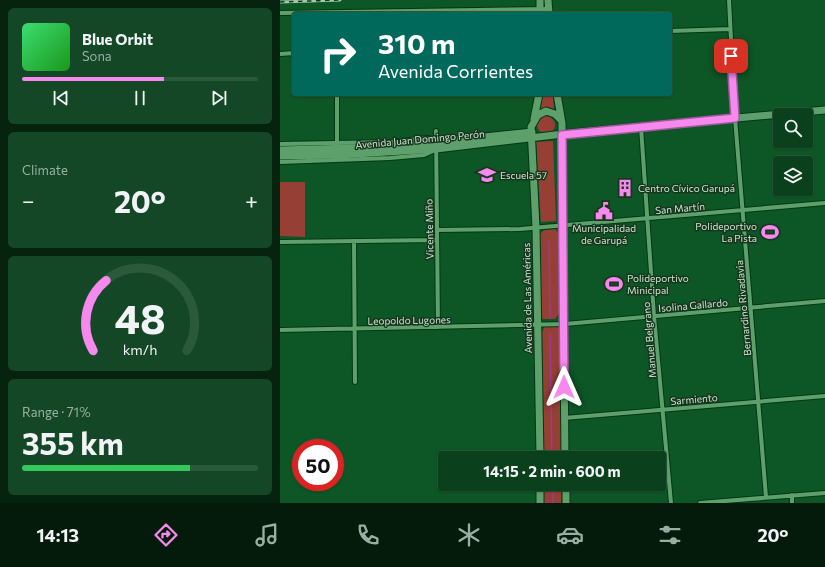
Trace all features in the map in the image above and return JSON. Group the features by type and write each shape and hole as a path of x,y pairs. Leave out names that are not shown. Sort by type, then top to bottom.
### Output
{"main road":[{"path":"540,0 540,12"},
{"path":"548,0 549,12"},
{"name":"Avenida de Las Américas","path":"539,96 532,135 536,228 540,451"},
{"path":"557,96 562,135 565,324 565,451"},
{"name":"Avenida Juan Domingo Perón","path":"280,156 353,154 532,135 562,135 825,110"},
{"path":"534,120 542,112 546,111 555,114 561,120"},
{"name":"Avenida Juan Domingo Perón","path":"280,150 436,146"},
{"path":"540,491 540,503"},
{"path":"566,491 566,503"}],"street":[{"name":"Bernardino Rivadavia","path":"729,0 735,118 766,497"},
{"path":"540,12 549,12"},
{"path":"280,13 292,13"},
{"path":"672,31 730,29"},
{"path":"280,54 292,53"},
{"path":"337,96 337,143"},
{"name":"Manuel Belgrano","path":"641,127 654,316 671,503"},
{"name":"Vicente Miño","path":"436,131 438,327"},
{"path":"280,144 390,142 428,138 436,146 424,155 390,158 280,162"},
{"name":"San Martín","path":"437,230 536,228 825,204"},
{"path":"280,242 437,240"},
{"path":"354,241 355,382"},
{"name":"Isolina Gallardo","path":"538,325 565,324 825,301"},
{"name":"Leopoldo Lugones","path":"280,330 538,325"},
{"name":"Sarmiento","path":"564,418 825,396"},
{"path":"700,503 825,493"},
{"path":"792,495 792,503"}],"shaded area":[{"path":"540,96 553,96 554,110 539,110"},
{"path":"546,116 552,119 555,125 552,131 546,134 540,131 537,125 540,119"},
{"path":"553,141 556,221 541,222 536,142"},
{"path":"280,182 305,182 305,237 280,236"},
{"path":"555,229 558,233 559,313 555,319 543,319 540,315 540,234 544,230"},
{"path":"556,325 560,330 562,451 543,451 542,332 545,326"},
{"path":"543,491 562,491 561,503 543,503"}],"waterway":[{"path":"549,241 550,317"},
{"path":"550,334 552,451"},
{"path":"553,491 553,503"}],"railway":[{"path":"280,2 340,0"}],"place":[{"name":"Escuela 57","path":"487,175"},
{"name":"Centro Cívico Garupá","path":"625,188"},
{"name":"Municipalidad de Garupá","path":"604,211"},
{"name":"Polideportivo La Pista","path":"770,232"},
{"name":"Polideportivo Minicipal","path":"614,284"}],"route":[{"path":"564,387 565,324 562,135 735,118 731,56"}]}
